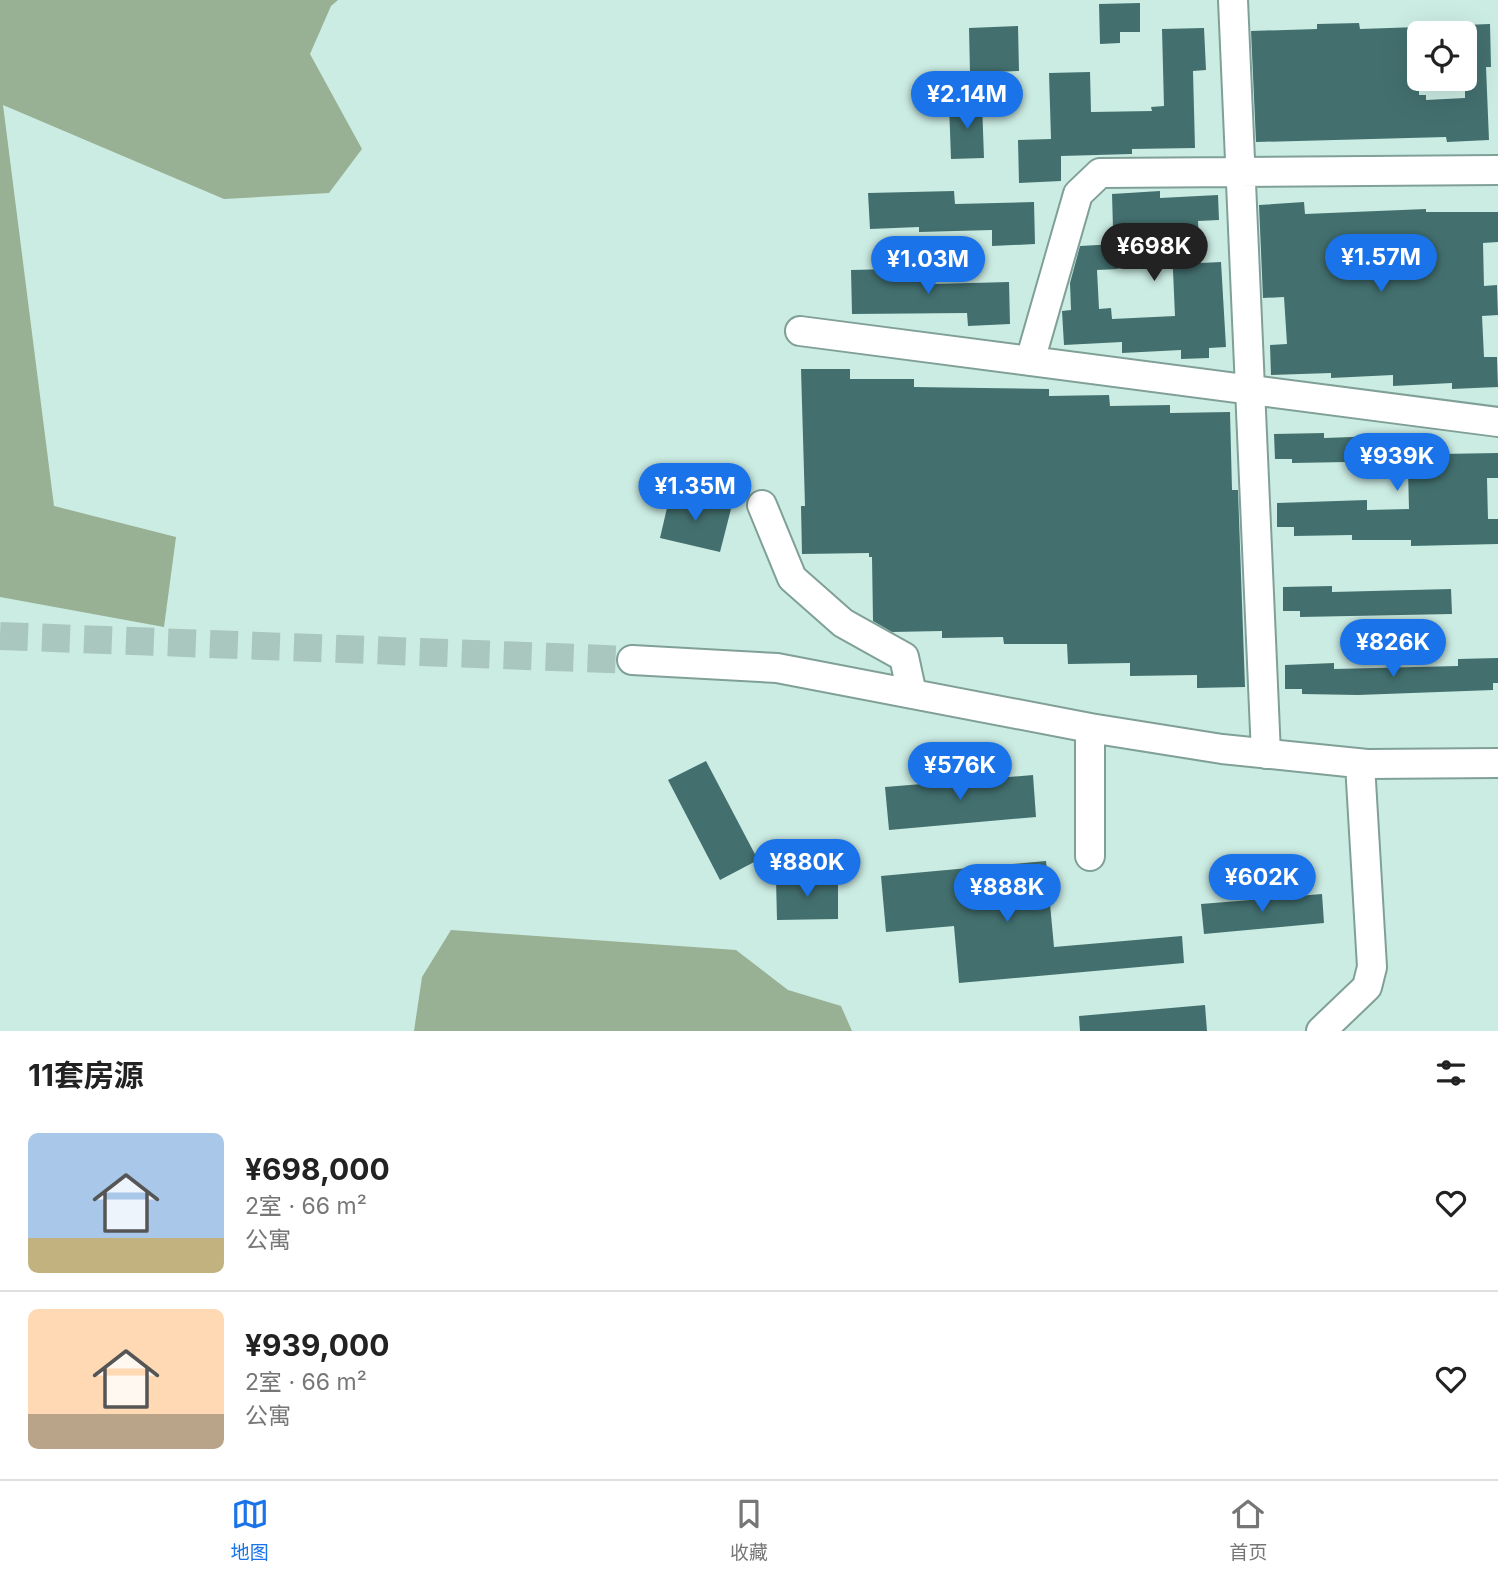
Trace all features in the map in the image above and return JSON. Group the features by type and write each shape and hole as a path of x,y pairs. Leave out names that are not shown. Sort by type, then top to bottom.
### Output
{"street":[{"path":"1233,0 1251,389 1261,700 1266,754"},
{"path":"1030,361 1078,194 1100,173 1498,170"},
{"path":"800,331 1498,422"},
{"path":"762,505 792,579 843,623 904,657 912,694"},
{"path":"632,660 777,668 1090,728 1266,754 1360,764 1498,762"},
{"path":"1090,728 1090,856"},
{"path":"1321,1031 1367,987 1372,967 1360,764"}],"green space":[{"path":"0,0 338,0 331,6 310,54 362,149 329,193 224,199 3,105 54,506 176,537 164,627 0,597"},
{"path":"451,930 736,950 788,990 841,1006 852,1031 414,1031 422,977"}],"building":[{"path":"1140,3 1140,32 1120,32 1120,43 1100,44 1099,4"},
{"path":"1359,23 1360,29 1407,27 1407,91 1419,91 1419,95 1426,95 1426,100 1465,98 1465,91 1477,91 1477,25 1490,24 1491,67 1486,67 1489,140 1447,142 1446,137 1256,142 1251,31 1317,29 1317,24"},
{"path":"1018,26 1019,71 970,73 969,28"},
{"path":"1204,28 1206,70 1193,71 1195,148 1132,149 1132,154 1061,156 1061,181 1019,183 1018,140 1051,139 1049,73 1090,72 1091,112 1152,111 1151,107 1164,106 1162,29"},
{"path":"982,103 984,158 951,159 949,104"},
{"path":"954,191 955,204 1034,202 1035,244 992,246 992,230 919,232 919,227 870,229 868,193"},
{"path":"1160,191 1160,198 1218,195 1219,220 1198,221 1200,263 1221,262 1226,347 1209,348 1209,358 1181,359 1181,350 1122,353 1122,342 1064,345 1062,311 1071,310 1070,283 1080,246 1116,244 1118,269 1097,270 1099,309 1111,308 1112,319 1175,316 1171,225 1113,229 1112,194"},
{"path":"1304,202 1305,214 1426,209 1426,212 1498,212 1498,242 1483,243 1484,286 1497,285 1498,315 1482,316 1484,357 1497,357 1498,387 1452,389 1452,383 1393,386 1393,375 1331,378 1331,373 1271,375 1270,345 1287,344 1284,297 1263,298 1259,205"},
{"path":"933,268 934,284 1009,282 1010,324 968,326 967,313 852,314 851,270"},
{"path":"801,369 850,369 850,379 914,379 914,387 1049,389 1049,396 1109,395 1110,406 1170,405 1170,413 1230,412 1232,490 1238,490 1245,687 1197,688 1197,675 1130,676 1130,663 1068,664 1067,644 1004,644 1003,637 942,638 942,631 892,632 873,621 872,557 869,557 869,553 802,554 801,506 805,506"},
{"path":"1324,433 1324,438 1380,436 1381,445 1440,443 1440,454 1498,453 1498,478 1487,478 1488,519 1498,519 1498,544 1411,546 1411,540 1352,540 1352,535 1294,536 1294,527 1277,527 1277,503 1367,500 1367,510 1409,509 1408,469 1348,470 1348,462 1292,463 1292,459 1275,459 1274,434"},
{"path":"670,495 731,509 720,552 660,538"},
{"path":"1332,586 1332,592 1451,589 1452,614 1300,617 1300,611 1283,611 1283,587"},
{"path":"1498,658 1498,683 1493,683 1493,690 1358,695 1302,694 1302,689 1285,689 1285,665 1334,663 1334,669 1458,666 1458,659"},
{"path":"706,761 758,860 720,880 668,780"},
{"path":"1033,775 1036,817 889,830 885,787"},
{"path":"1046,861 1054,947 1182,936 1184,963 959,983 954,926 886,932 881,876"},
{"path":"838,878 838,919 777,920 776,879"},
{"path":"1322,894 1324,923 1204,934 1201,904"},
{"path":"1205,1005 1207,1031 1080,1031 1079,1016"}],"tunnel":[{"path":"0,636 632,660"}]}
